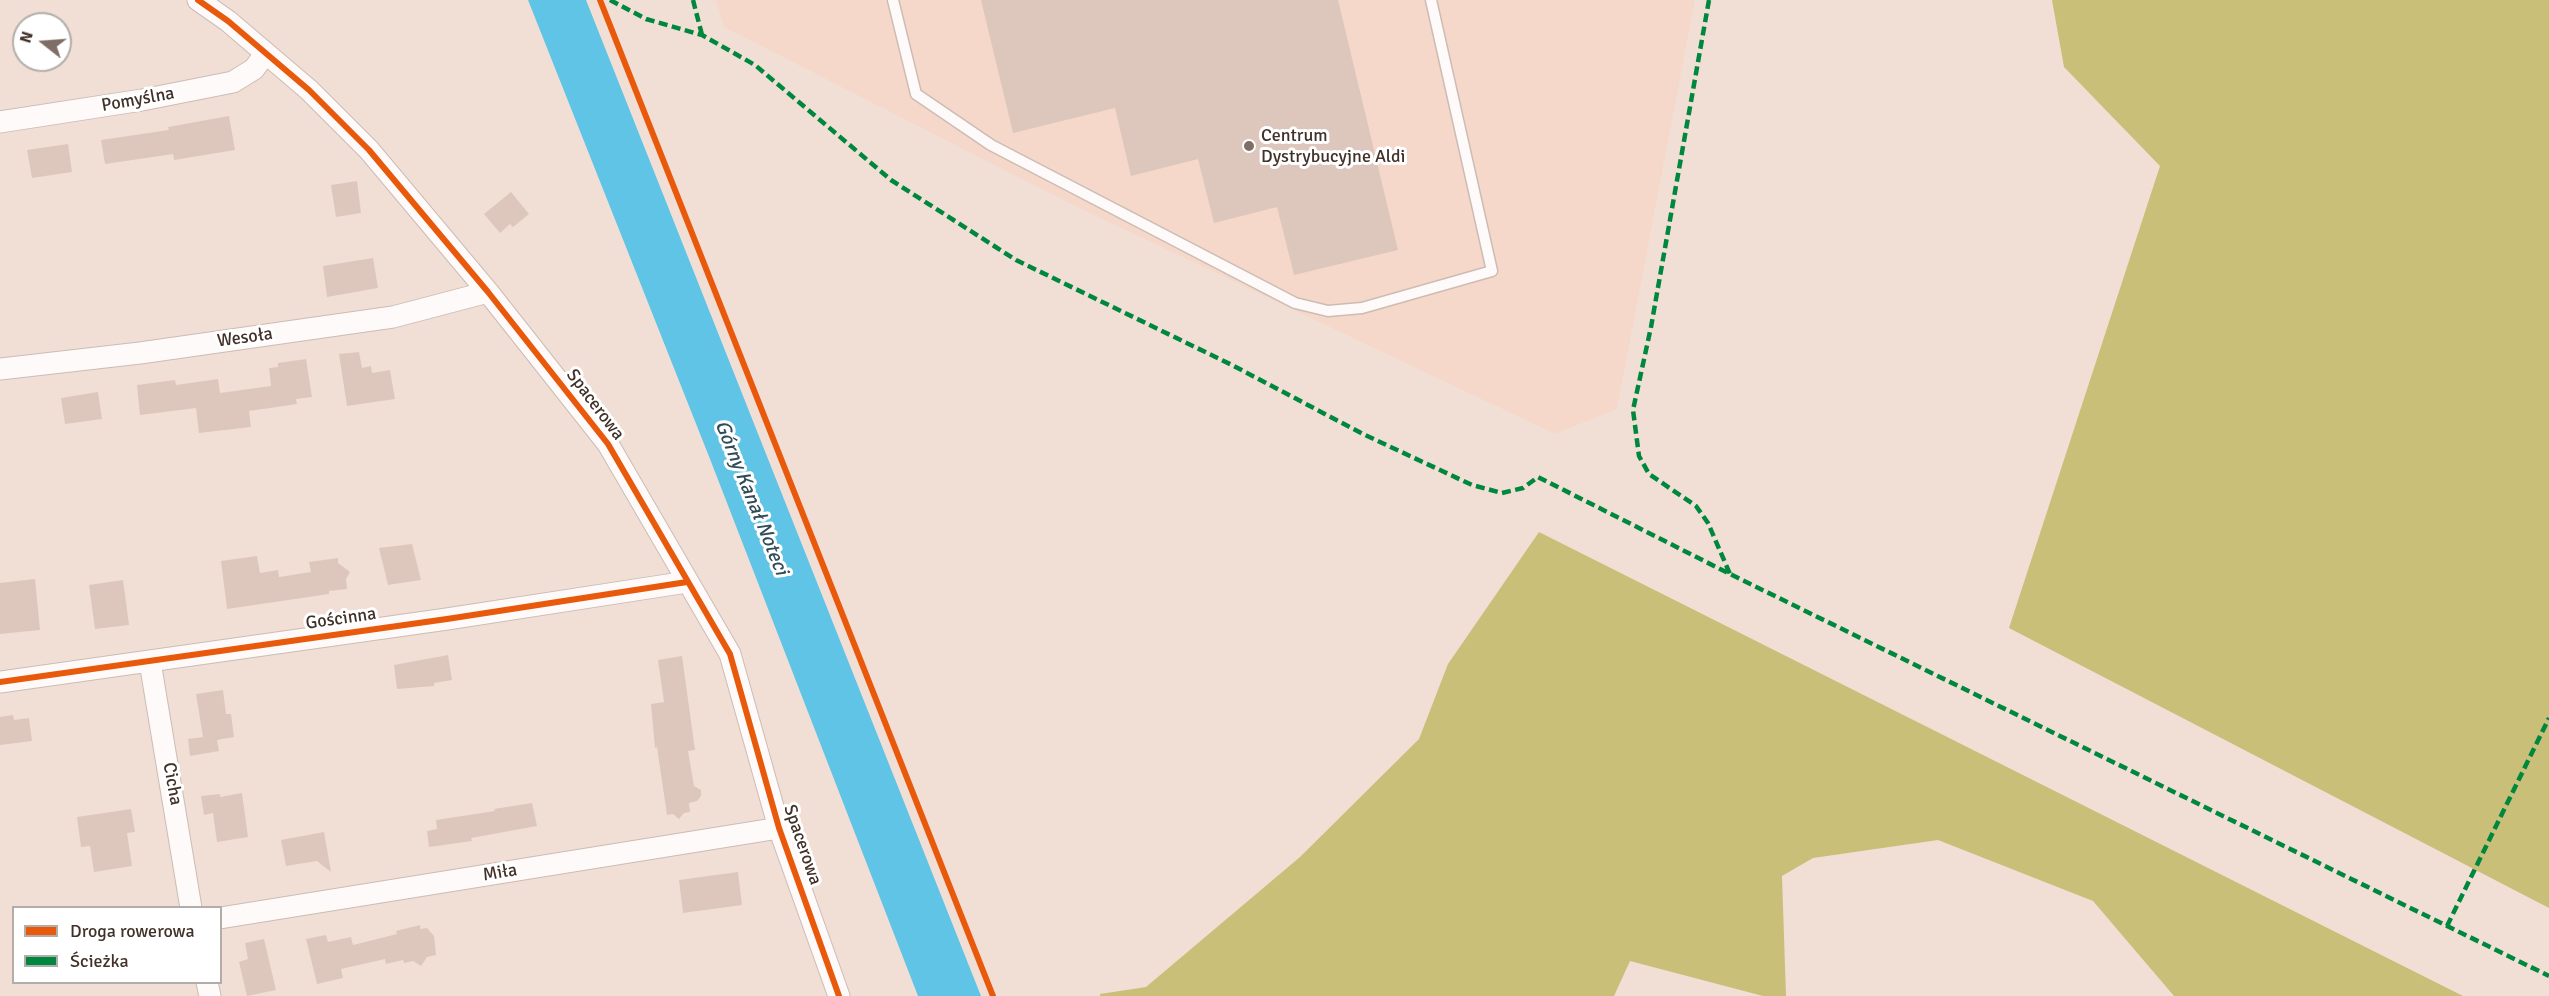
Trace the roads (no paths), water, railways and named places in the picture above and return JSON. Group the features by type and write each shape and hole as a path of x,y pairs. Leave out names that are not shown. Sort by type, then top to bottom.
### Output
{"street":[{"name":"Spacerowa","path":"198,0 228,21 309,90 369,150 488,292 608,444 730,654 779,828 839,996"},
{"name":"Pomyślna","path":"0,122 142,100 233,82 254,69 265,54"},
{"name":"Wesoła","path":"0,369 140,353 393,316 488,292"},
{"name":"Gościnna","path":"0,682 150,662 687,582"},
{"name":"Cicha","path":"150,662 191,906"},
{"name":"Miła","path":"222,918 779,828"}],"lane":[{"path":"893,0 916,94 1001,150 1295,303 1328,311 1362,308 1492,272 1431,0"}],"water":[{"name":"Górny Kanał Noteci","path":"528,0 586,0 981,996 918,996 710,459"}],"place":[{"name":"Centrum Dystrybucyjne Aldi","path":"1249,146"}]}
